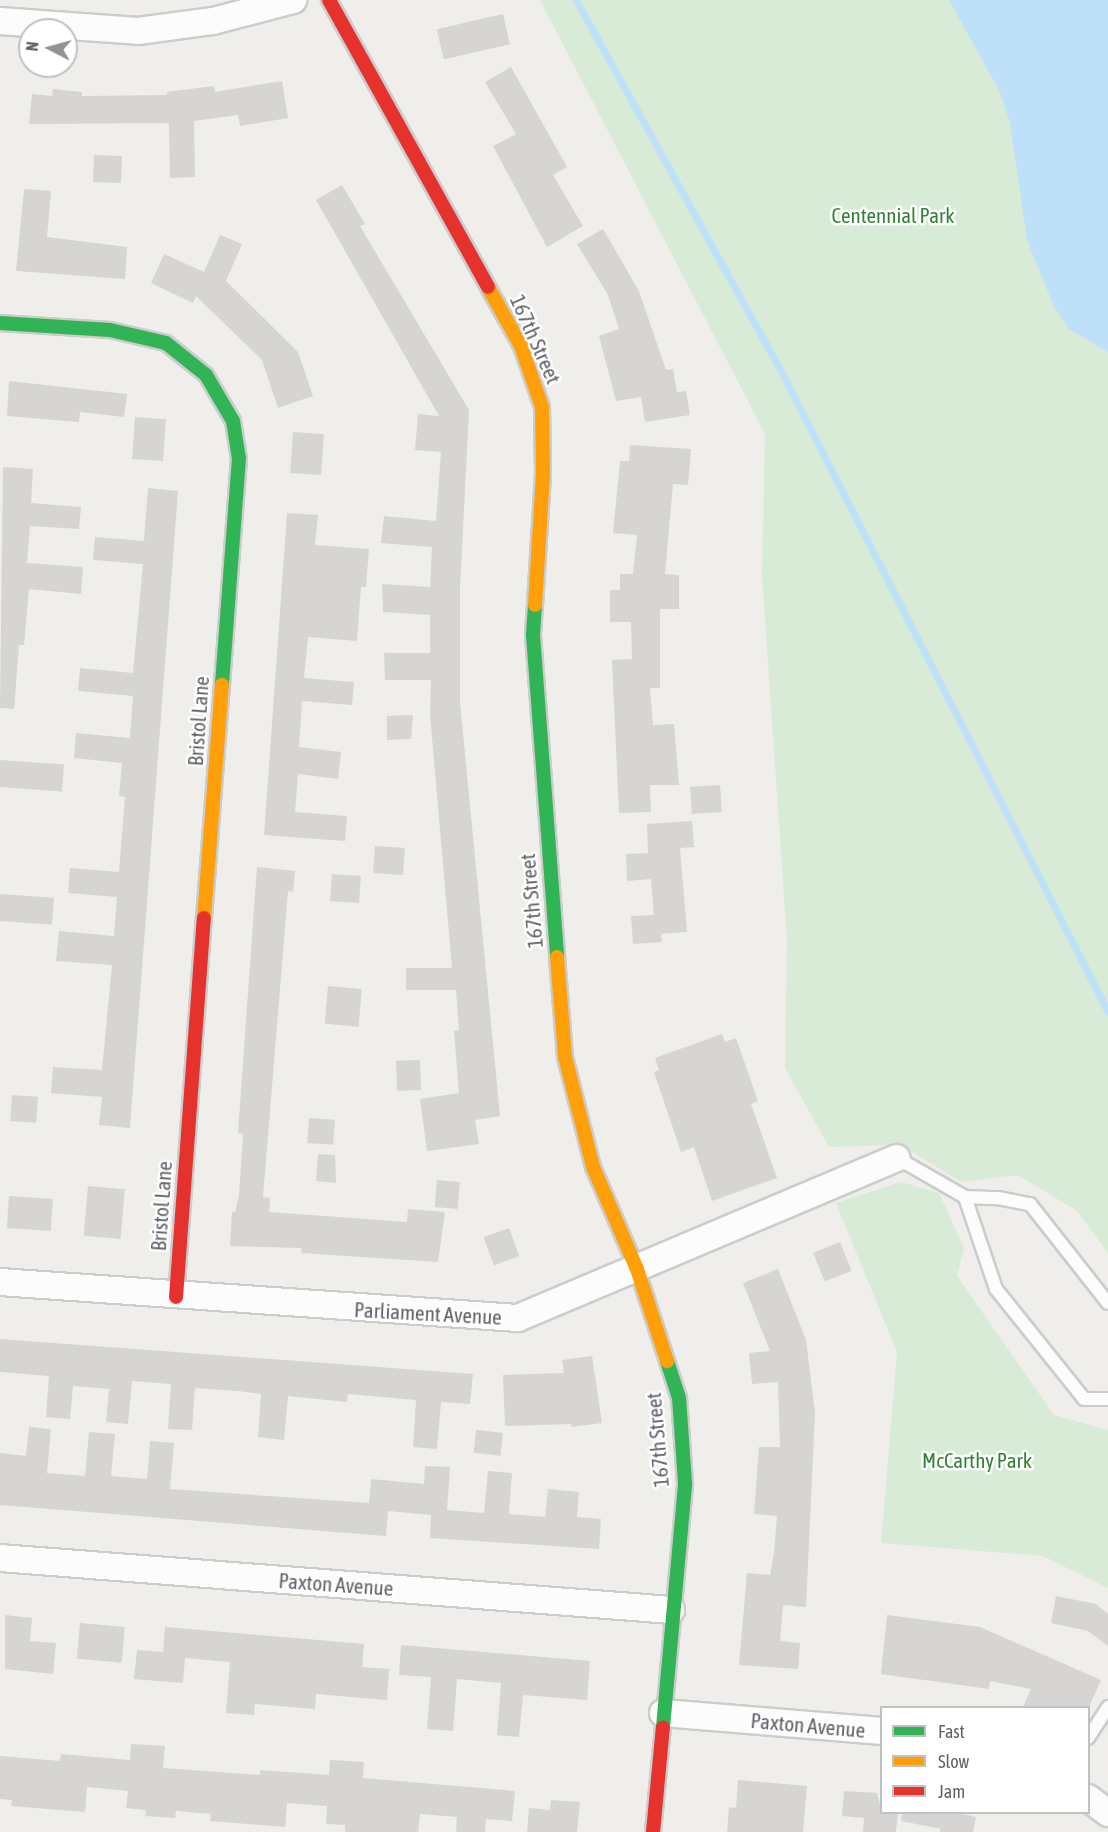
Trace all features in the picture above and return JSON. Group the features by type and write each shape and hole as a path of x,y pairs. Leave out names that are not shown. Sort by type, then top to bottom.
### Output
{"street":[{"path":"0,21 138,31 213,21 293,0"},
{"name":"167th Street","path":"329,0 521,346 542,407 544,464 533,635 565,1057 593,1167 637,1269 679,1398 684,1483 653,1832"},
{"name":"Bristol Lane","path":"0,323 110,330 166,343 206,375 234,421 238,459 176,1297"},
{"name":"Parliament Avenue","path":"0,1282 176,1297 518,1318 897,1158"},
{"name":"Paxton Avenue","path":"0,1558 671,1610"},
{"name":"Paxton Avenue","path":"663,1713 880,1731"},
{"path":"1090,1799 1108,1813"}],"lane":[{"path":"897,1158 965,1197 998,1198 1030,1204 1108,1303"},
{"path":"965,1197 996,1289 1084,1400 1108,1399"},
{"path":"1090,1736 1108,1707"}],"green space":[{"name":"Centennial Park","path":"540,0 1108,0 1108,1253 1077,1211 1018,1175 961,1182 901,1145 829,1147 785,1068 787,940 762,576 765,434"},
{"name":"McCarthy Park","path":"901,1182 939,1193 964,1248 957,1276 1054,1415 1108,1430 1108,1588 1043,1556 881,1543 897,1352 836,1203"}],"water":[{"path":"949,0 1108,0 1108,352 1069,329 1054,307 1027,240 1010,123 1000,92"}],"building":[{"path":"503,14 510,44 444,60 437,29"},
{"path":"511,67 567,167 553,175 583,226 547,247 493,146 516,134 485,82"},
{"path":"282,81 288,118 240,126 238,115 194,121 195,177 170,178 169,123 29,124 32,94 52,96 53,89 82,92 82,96 167,95 167,92 214,86 215,92"},
{"path":"94,155 122,156 121,183 93,182"},
{"path":"342,185 365,224 360,226 469,410 460,589 460,702 500,1116 475,1120 479,1144 427,1151 420,1099 459,1093 454,1031 459,1030 456,990 406,990 406,968 452,968 430,714 431,680 385,680 384,653 430,653 430,615 383,612 382,584 430,587 432,547 381,543 384,516 436,521 441,452 415,450 418,414 439,416 316,200"},
{"path":"24,189 51,191 47,237 127,247 125,279 16,271"},
{"path":"603,229 639,291 666,370 673,369 677,392 686,391 690,415 645,422 641,397 616,401 599,336 619,329 608,295 577,244"},
{"path":"220,235 242,244 226,281 298,352 313,396 278,408 262,360 196,296 193,303 151,283 164,254 204,272"},
{"path":"9,381 127,394 124,417 80,412 79,422 7,416"},
{"path":"135,417 166,419 163,461 132,459"},
{"path":"293,432 324,434 321,475 290,473"},
{"path":"630,445 691,449 688,485 673,484 665,574 679,575 679,609 660,609 660,688 650,688 653,725 674,724 679,785 650,785 651,812 619,813 612,660 632,659 631,622 610,622 610,590 620,590 620,574 633,574 637,535 613,533 620,461 629,461"},
{"path":"3,467 33,469 31,503 81,507 79,529 30,526 27,563 83,567 81,594 29,589 24,645 19,645 14,709 0,708"},
{"path":"148,488 178,491 130,1128 99,1125 102,1097 51,1093 53,1067 102,1070 112,965 56,961 59,931 114,936 117,897 68,893 70,868 119,872 125,797 119,796 122,763 74,758 76,733 130,738 133,696 78,691 80,668 133,673 143,564 93,560 95,537 144,541"},
{"path":"287,513 318,515 315,545 369,549 366,587 361,587 357,641 308,637 304,678 354,682 352,705 302,701 299,747 341,752 338,779 298,774 295,812 347,816 345,841 264,835"},
{"path":"413,715 411,739 387,740 387,716"},
{"path":"0,760 64,764 62,791 0,787"},
{"path":"720,785 722,812 692,814 690,787"},
{"path":"692,821 694,847 680,848 687,932 661,934 662,942 633,944 631,916 654,915 651,879 627,881 626,854 648,853 647,824"},
{"path":"375,846 405,848 403,875 373,873"},
{"path":"257,867 295,871 293,892 288,891 263,1197 270,1198 269,1212 407,1222 408,1209 445,1212 438,1262 301,1253 302,1248 230,1246 232,1212 235,1212 239,1195 243,1134 238,1133"},
{"path":"332,874 361,876 359,903 330,901"},
{"path":"0,894 54,898 52,925 0,921"},
{"path":"328,986 362,989 359,1027 325,1024"},
{"path":"722,1034 725,1042 736,1038 758,1101 751,1104 777,1178 712,1201 694,1147 681,1152 654,1072 659,1070 655,1058"},
{"path":"420,1060 421,1090 397,1091 396,1061"},
{"path":"12,1095 38,1097 36,1123 10,1121"},
{"path":"309,1118 335,1120 333,1145 307,1143"},
{"path":"318,1154 335,1155 336,1183 316,1181"},
{"path":"437,1180 460,1182 458,1209 435,1207"},
{"path":"88,1186 125,1189 121,1239 84,1236"},
{"path":"9,1196 53,1199 51,1231 7,1228"},
{"path":"509,1228 519,1256 494,1265 484,1237"},
{"path":"840,1242 852,1271 825,1282 813,1253"},
{"path":"778,1269 806,1340 815,1413 806,1607 783,1605 780,1641 800,1643 798,1669 739,1665 747,1573 770,1575 774,1553 777,1516 754,1514 759,1447 780,1447 778,1382 752,1384 749,1353 770,1351 743,1283"},
{"path":"0,1339 473,1374 470,1404 441,1402 437,1449 413,1447 416,1400 348,1394 347,1402 288,1396 284,1440 258,1437 261,1394 238,1391 195,1388 192,1430 168,1429 171,1384 132,1381 128,1424 106,1422 109,1389 73,1386 70,1419 46,1417 49,1376 0,1372"},
{"path":"592,1356 602,1423 571,1427 571,1424 505,1426 503,1375 564,1373 562,1360"},
{"path":"29,1427 51,1429 47,1473 85,1476 89,1432 115,1434 111,1476 147,1479 150,1441 174,1443 170,1489 369,1503 371,1479 424,1484 425,1466 450,1467 447,1510 484,1513 488,1471 512,1473 509,1514 545,1517 548,1489 579,1492 577,1517 601,1519 599,1549 430,1538 431,1515 388,1511 386,1536 0,1505 0,1453 26,1456"},
{"path":"476,1430 503,1433 500,1456 474,1453"},
{"path":"1056,1596 1096,1604 1108,1614 1108,1646 1088,1631 1051,1623"},
{"path":"5,1615 32,1618 30,1641 56,1643 53,1674 5,1669"},
{"path":"887,1615 980,1627 1101,1680 1089,1706 1023,1706 1031,1689 990,1681 989,1689 881,1674"},
{"path":"80,1623 125,1627 122,1663 77,1659"},
{"path":"165,1627 364,1644 362,1667 389,1669 387,1700 316,1694 315,1709 255,1704 254,1715 226,1713 230,1662 185,1658 183,1683 134,1679 137,1650 163,1652"},
{"path":"401,1645 590,1661 587,1700 523,1695 519,1737 497,1735 501,1683 457,1679 453,1731 427,1729 431,1677 399,1675"},
{"path":"131,1744 165,1746 163,1768 260,1775 260,1770 329,1775 330,1760 364,1762 363,1778 515,1791 512,1821 486,1819 485,1832 456,1832 457,1817 420,1814 418,1832 345,1832 345,1825 326,1824 327,1806 287,1803 285,1827 210,1821 211,1814 176,1811 175,1818 145,1816 146,1810 126,1808 128,1791 87,1787 85,1812 11,1806 12,1800 0,1799 0,1756 60,1761 61,1754 130,1760"},
{"path":"738,1780 807,1786 803,1832 727,1832 729,1807 736,1808"},
{"path":"844,1791 877,1793 880,1814 898,1814 896,1832 863,1832 864,1818 842,1816"},
{"path":"551,1800 580,1802 577,1832 527,1832 529,1808 550,1810"},
{"path":"902,1814 963,1814 976,1817 973,1832 940,1832 941,1829 901,1821"}],"waterway":[{"path":"576,0 786,381 1108,1012"}],"traffic: fast":[{"path":"0,323 110,330 166,343 206,375 233,421 239,458 222,685"},
{"path":"535,605 533,635 557,957"},
{"path":"663,1727 685,1483 679,1398 667,1361"}],"traffic: slow":[{"path":"488,287 521,346 542,407 543,474 535,605"},
{"path":"204,918 222,685"},
{"path":"557,957 565,1057 593,1167 637,1269 667,1361"}],"traffic: jam":[{"path":"329,0 488,287"},
{"path":"176,1297 204,918"},
{"path":"653,1832 663,1727"}]}
